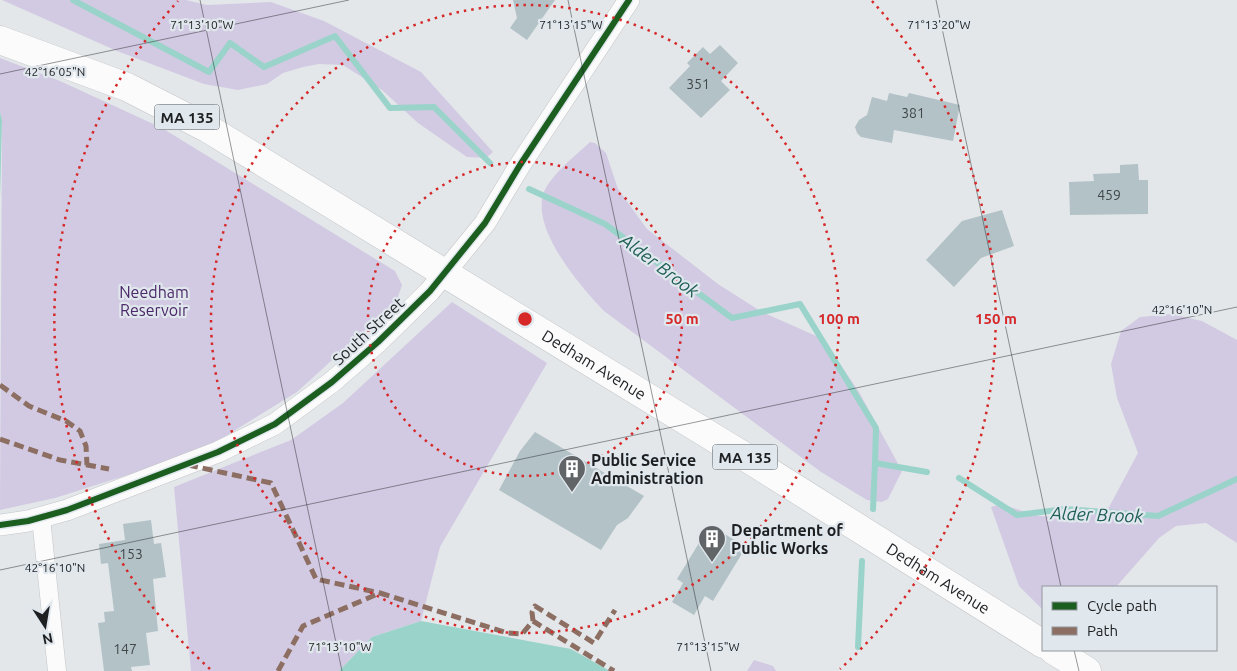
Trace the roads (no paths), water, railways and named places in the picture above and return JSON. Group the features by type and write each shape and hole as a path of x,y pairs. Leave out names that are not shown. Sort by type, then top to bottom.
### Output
{"main road":[{"name":"Dedham Avenue","path":"0,40 107,79 186,116 747,458 1042,643"},
{"path":"1055,651 1087,671"}],"street":[{"name":"South Street","path":"0,525 41,518 82,505 192,463 240,443 275,424 302,406 359,358 413,308 445,274 485,223 520,165 629,0"},
{"path":"41,518 57,671"}],"waterway":[{"name":"Alder Brook","path":"73,0 209,72 230,43 264,67 335,36 390,108 434,107 490,163"},
{"name":"Alder Brook","path":"529,189 605,224 732,318 800,304 876,428 875,463 927,472"},
{"path":"873,509 875,463"},
{"name":"Alder Brook","path":"959,478 1017,515 1065,509 1158,516 1237,479"},
{"path":"858,647 862,561"}],"place":[{"name":"Public Service Administration","path":"572,493"},
{"name":"Department of Public Works","path":"712,563"}],"park label":[{"name":"Needham Reservoir","path":"154,301"}]}
